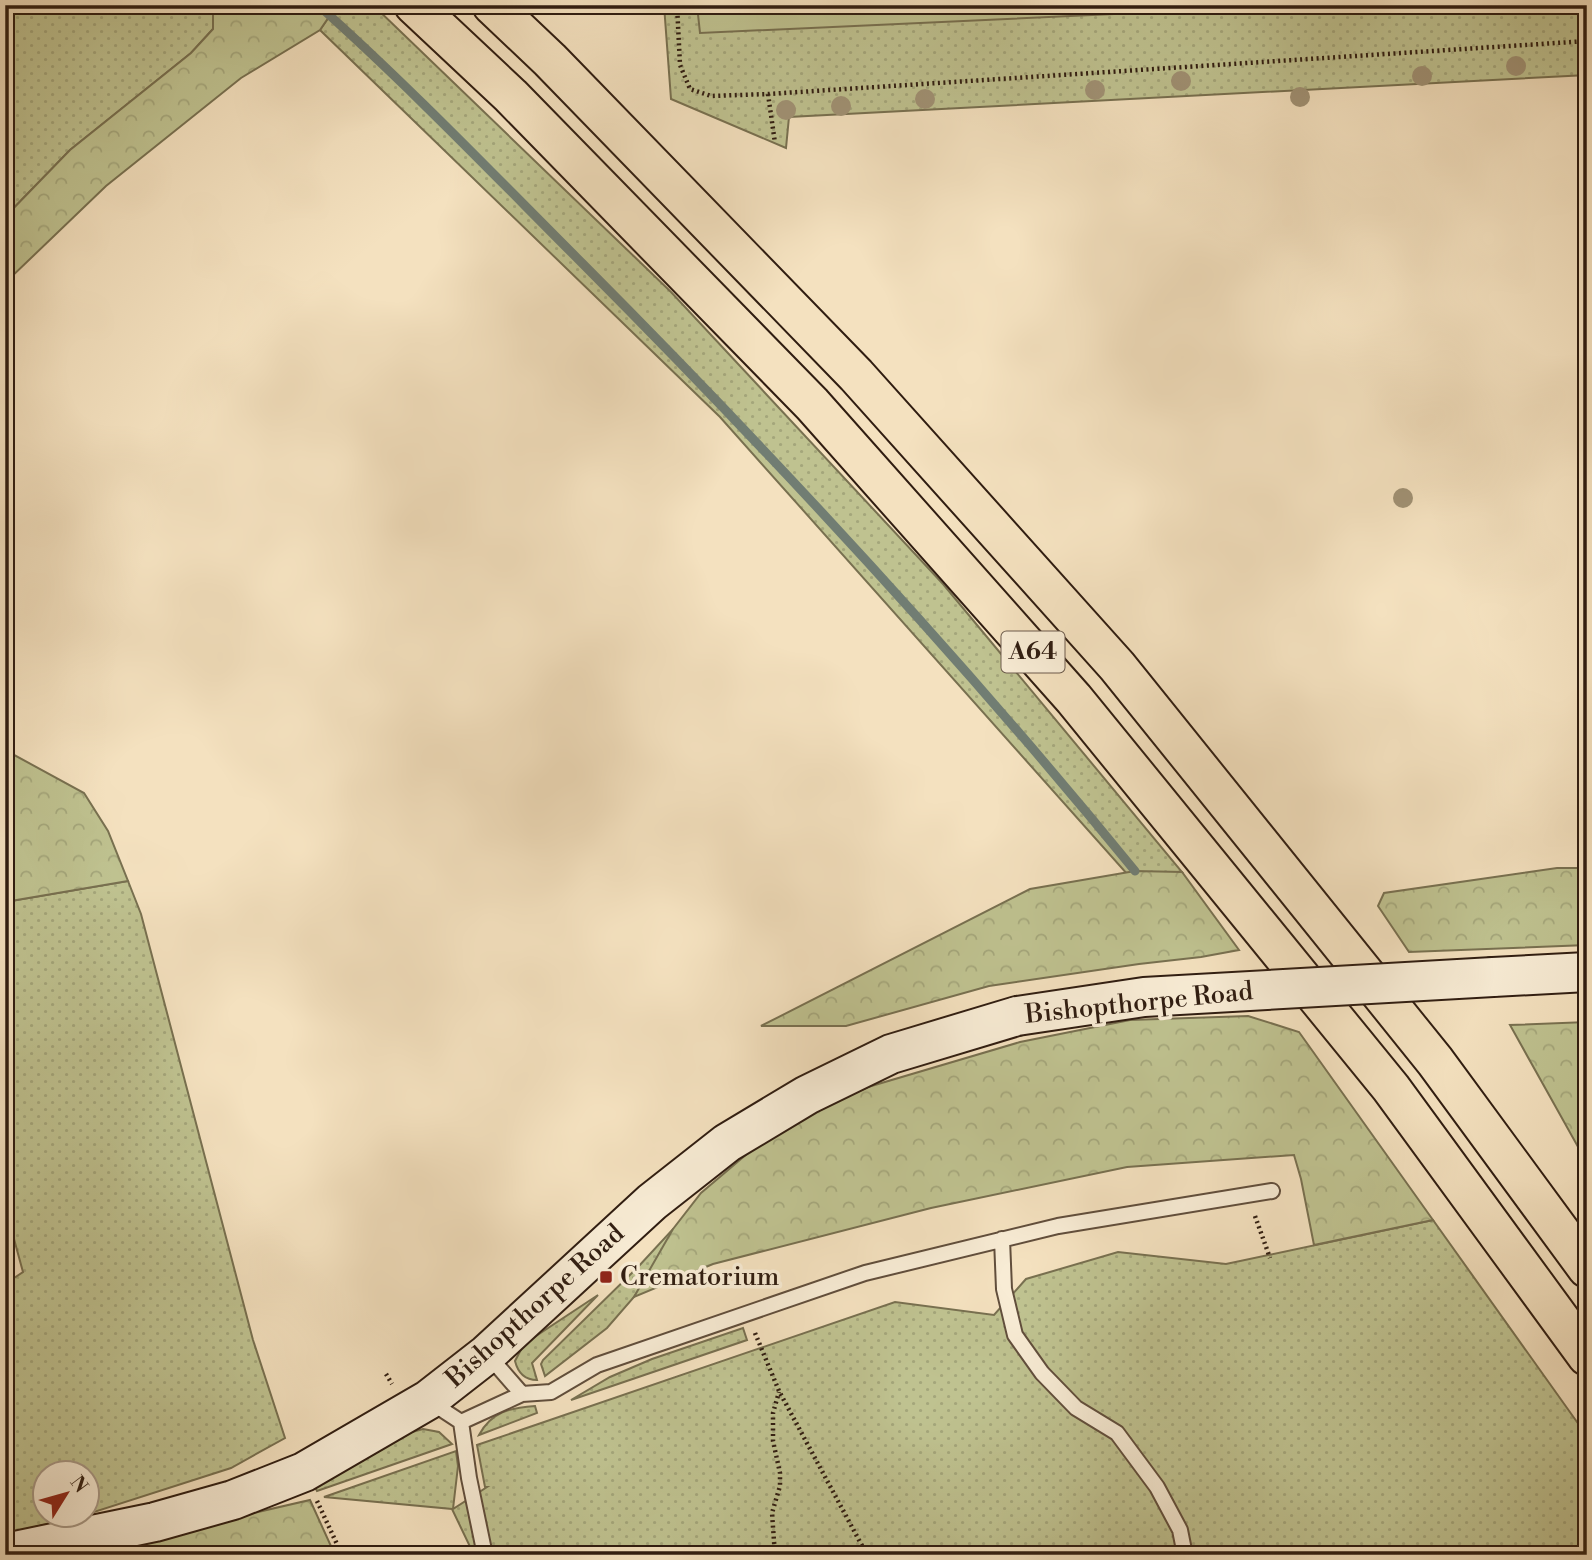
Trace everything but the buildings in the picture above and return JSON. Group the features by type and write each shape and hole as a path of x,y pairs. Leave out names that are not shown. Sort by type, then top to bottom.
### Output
{"highway":[{"name":"A64","path":"414,5 511,96 812,404 1074,699 1391,1088 1587,1356"},
{"name":"A64","path":"492,5 550,60 856,375 1117,666 1435,1061 1587,1268"}],"street":[{"name":"Bishopthorpe Road","path":"5,1553 155,1522 233,1500 304,1472 428,1400 487,1354 652,1202 727,1143 807,1095 891,1055 1017,1016 1144,997 1587,972"}],"lane":[{"path":"461,1422 522,1394 551,1392 597,1365 865,1273 1058,1226 1272,1191"},
{"path":"1002,1239 1004,1289 1015,1335 1042,1373 1076,1408 1117,1433 1157,1487 1180,1530 1185,1555"},
{"path":"487,1354 522,1394"},
{"path":"428,1400 461,1422 485,1555"}],"path":[{"path":"677,5 680,65 691,89 711,96 1587,41"},
{"path":"768,94 775,143"},
{"path":"1248,1195 1270,1258"},
{"path":"747,1312 779,1391 867,1555"},
{"path":"775,1555 772,1513 780,1486 780,1473 773,1441 773,1413 779,1391"},
{"path":"304,1472 342,1555"}],"green space":[{"path":"5,5 213,5 215,8 213,29 191,53 70,150 5,217"},
{"path":"213,5 337,5 320,30 241,78 106,186 5,283 5,217 70,150 191,53 213,29"},
{"path":"337,5 373,5 671,292 943,584 1182,872 1128,875 720,417 320,30"},
{"path":"664,5 1587,5 1587,75 789,117 786,148 671,99"},
{"path":"697,5 1313,5 700,33"},
{"path":"5,750 84,793 108,831 128,881 5,902"},
{"path":"1557,868 1587,868 1587,945 1409,952 1378,906 1384,893"},
{"path":"1135,871 1182,872 1239,950 989,986 846,1026 761,1026 1030,889"},
{"path":"128,881 141,914 253,1340 285,1438 231,1468 102,1509 102,1458 32,1458 32,1528 5,1534 5,1284 23,1272 5,1206 5,902"},
{"path":"1248,1016 1299,1032 1433,1220 1314,1245 1294,1155 1127,1167 931,1208 713,1264 634,1297 673,1229 701,1193 781,1125 868,1087 1020,1042 1130,1020"},
{"path":"1587,1022 1587,1163 1510,1025"},
{"path":"1433,1220 1587,1436 1587,1555 474,1555 452,1509 324,1497 456,1451 458,1466 453,1509 487,1487 477,1445 895,1302 994,1315 1026,1279 1118,1252 1226,1264"},
{"path":"680,1226 634,1297 607,1328 545,1376 541,1364 543,1360 673,1229"},
{"path":"598,1295 532,1363 537,1380 523,1375 515,1361 524,1344"},
{"path":"743,1328 747,1340 571,1400 610,1377 652,1359"},
{"path":"535,1406 537,1413 479,1435 490,1421 503,1412"},
{"path":"423,1429 439,1432 452,1444 317,1491 314,1485 412,1432"},
{"path":"310,1500 335,1555 71,1555"}],"waterway":[{"path":"318,5 485,165 797,485 1003,714 1135,871"}],"place":[{"name":"Crematorium","path":"606,1277"}]}
